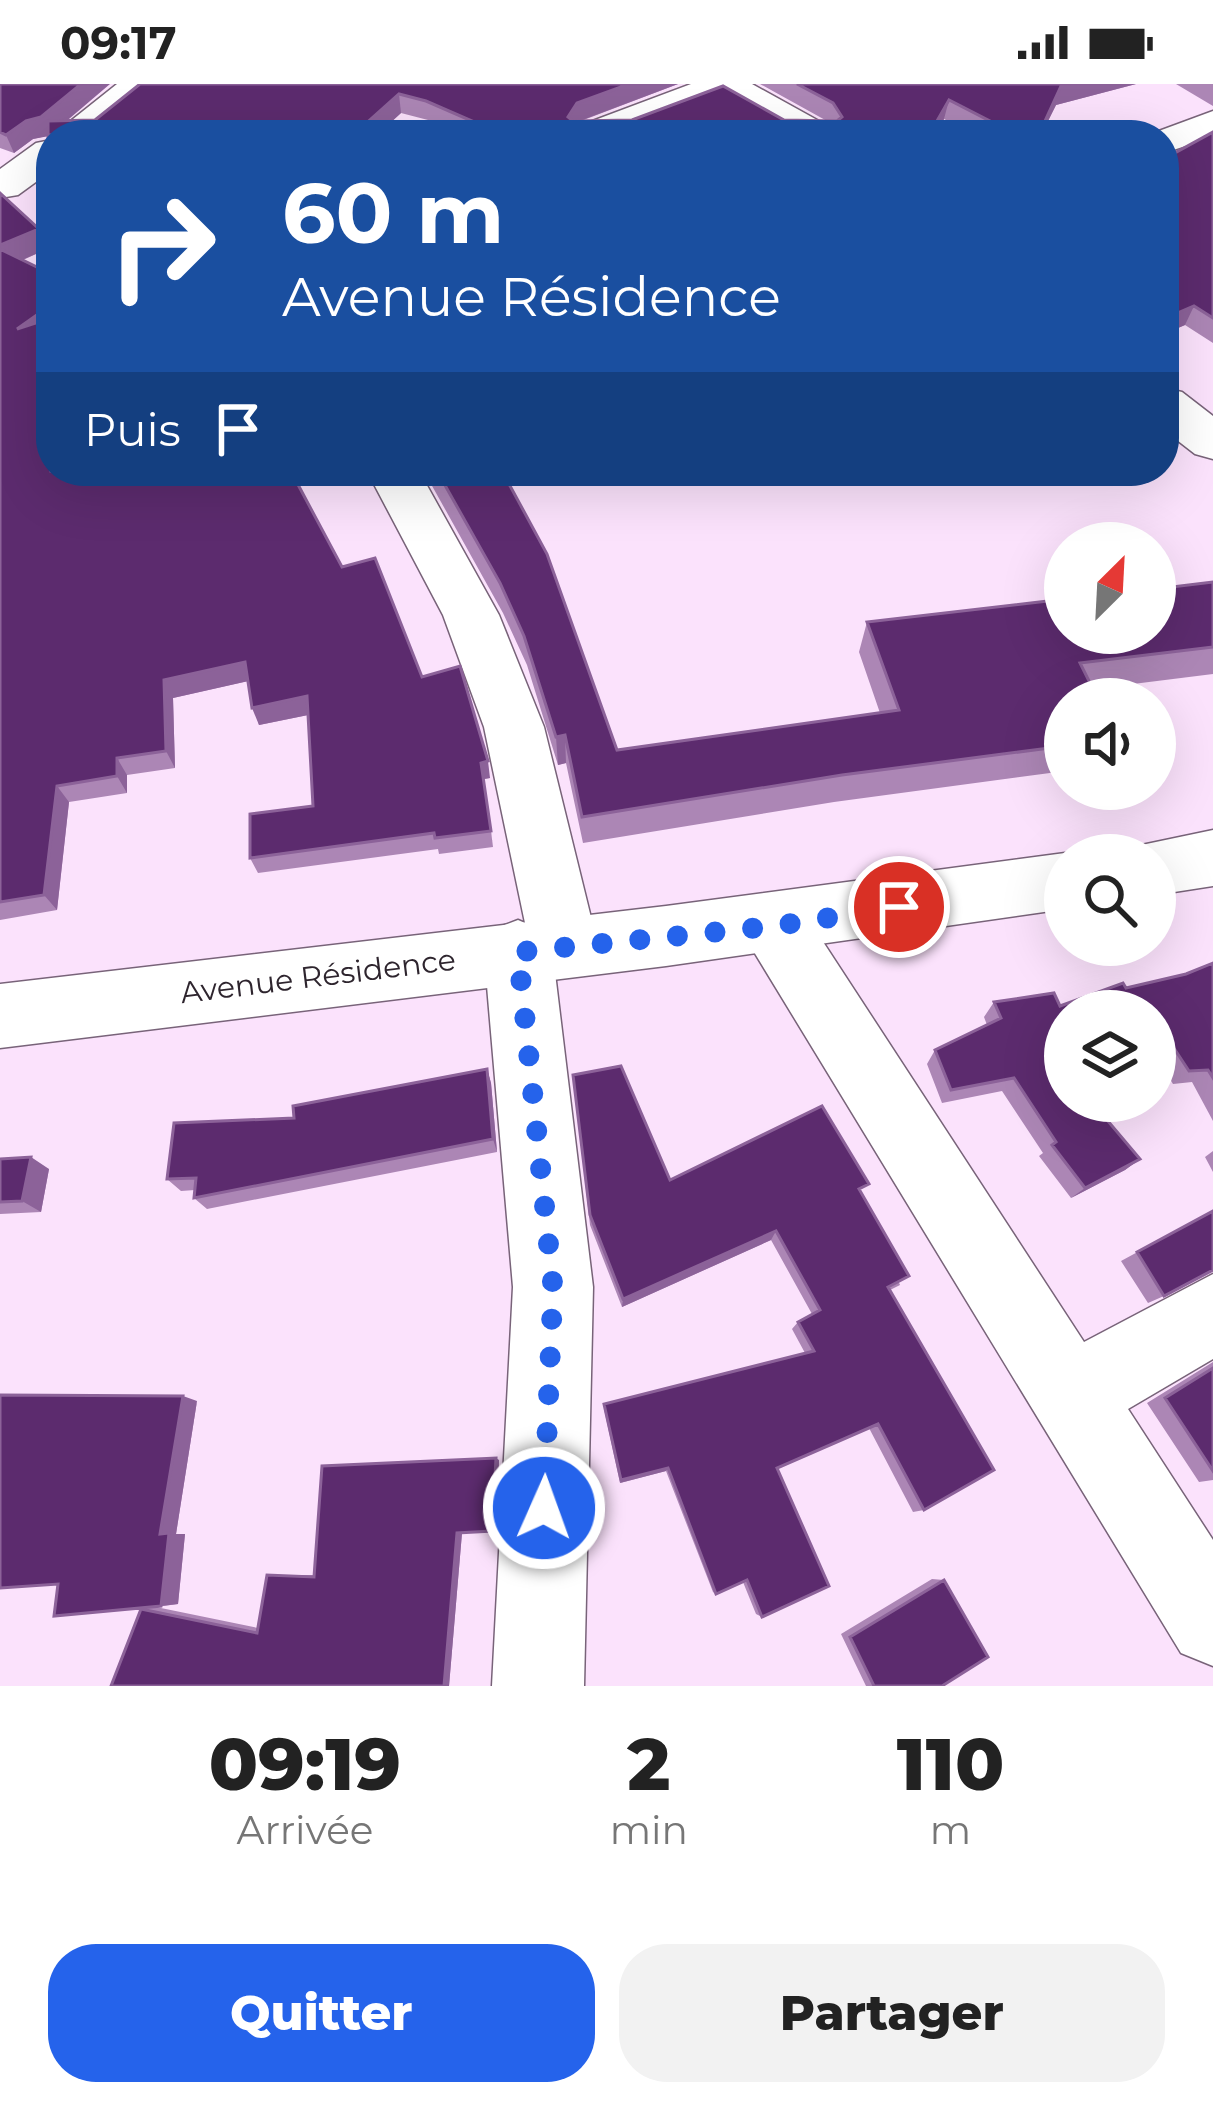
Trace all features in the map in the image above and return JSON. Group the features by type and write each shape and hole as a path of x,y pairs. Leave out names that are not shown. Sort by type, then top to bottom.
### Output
{"street":[{"path":"94,120 142,84"},
{"path":"632,120 724,84 788,120"},
{"path":"1179,135 1213,123"},
{"path":"36,162 1,186 36,204"},
{"path":"1179,416 1213,442"},
{"path":"401,486 470,615 514,727 541,949 553,1287 538,1686"},
{"path":"1176,864 1213,858"},
{"name":"Avenue Résidence","path":"0,1016 541,949 775,926 1044,884"},
{"path":"775,926 1213,1621"},
{"path":"1071,1396 1213,1315"}],"building":[{"path":"0,84 81,84 41,117 6,135 0,132"},
{"path":"140,84 629,84 577,103 568,117 572,120 470,120 399,94 370,120 95,120"},
{"path":"797,84 1070,84 1061,86 1045,120 988,120 949,100 938,120 838,120 842,117 833,103"},
{"path":"723,86 784,120 632,120"},
{"path":"1213,132 1213,318 1194,306 1179,312 1179,151"},
{"path":"0,193 36,230 0,245"},
{"path":"0,249 36,267 36,316 17,329 36,323 36,486 299,486 342,567 375,558 422,677 460,666 488,761 481,763 491,831 435,838 434,833 250,858 250,814 313,806 307,696 252,708 245,662 164,680 166,751 117,758 117,776 57,786 44,895 0,902"},
{"path":"445,486 510,486 547,554 617,750 899,710 867,622 1044,601 1044,654 1155,654 1080,663 1088,678 1044,678 1044,749 582,817 565,735 556,737 524,636"},
{"path":"1213,582 1213,647 1176,651 1176,586"},
{"path":"1213,963 1213,1078 1208,1070 1189,1071 1176,1051 1176,990 1104,990 1186,974"},
{"path":"1044,994 1044,1122 1109,1122 1140,1159 1085,1188 1052,1145 1056,1142 1014,1078 951,1090 935,1050 1001,1018 994,1002"},
{"path":"621,1066 670,1180 822,1106 869,1184 859,1189 909,1276 888,1287 994,1470 924,1510 878,1424 777,1468 829,1586 762,1617 747,1580 716,1594 668,1468 621,1480 604,1404 814,1351 798,1322 820,1310 776,1231 623,1299 590,1215 573,1075"},
{"path":"487,1069 493,1139 194,1198 196,1178 167,1179 174,1123 294,1118 293,1106"},
{"path":"31,1157 22,1201 0,1202 0,1159"},
{"path":"1213,1211 1213,1270 1164,1296 1137,1252"},
{"path":"1213,1368 1213,1471 1165,1398"},
{"path":"0,1395 183,1396 160,1534 169,1533 161,1606 54,1616 58,1584 0,1588"},
{"path":"496,1458 492,1531 457,1533 444,1686 111,1686 141,1609 257,1633 267,1575 314,1577 322,1466"},
{"path":"944,1580 988,1657 942,1686 874,1686 850,1637"}],"route":[{"path":"544,1508 553,1287 518,952 775,926 899,907"}]}
